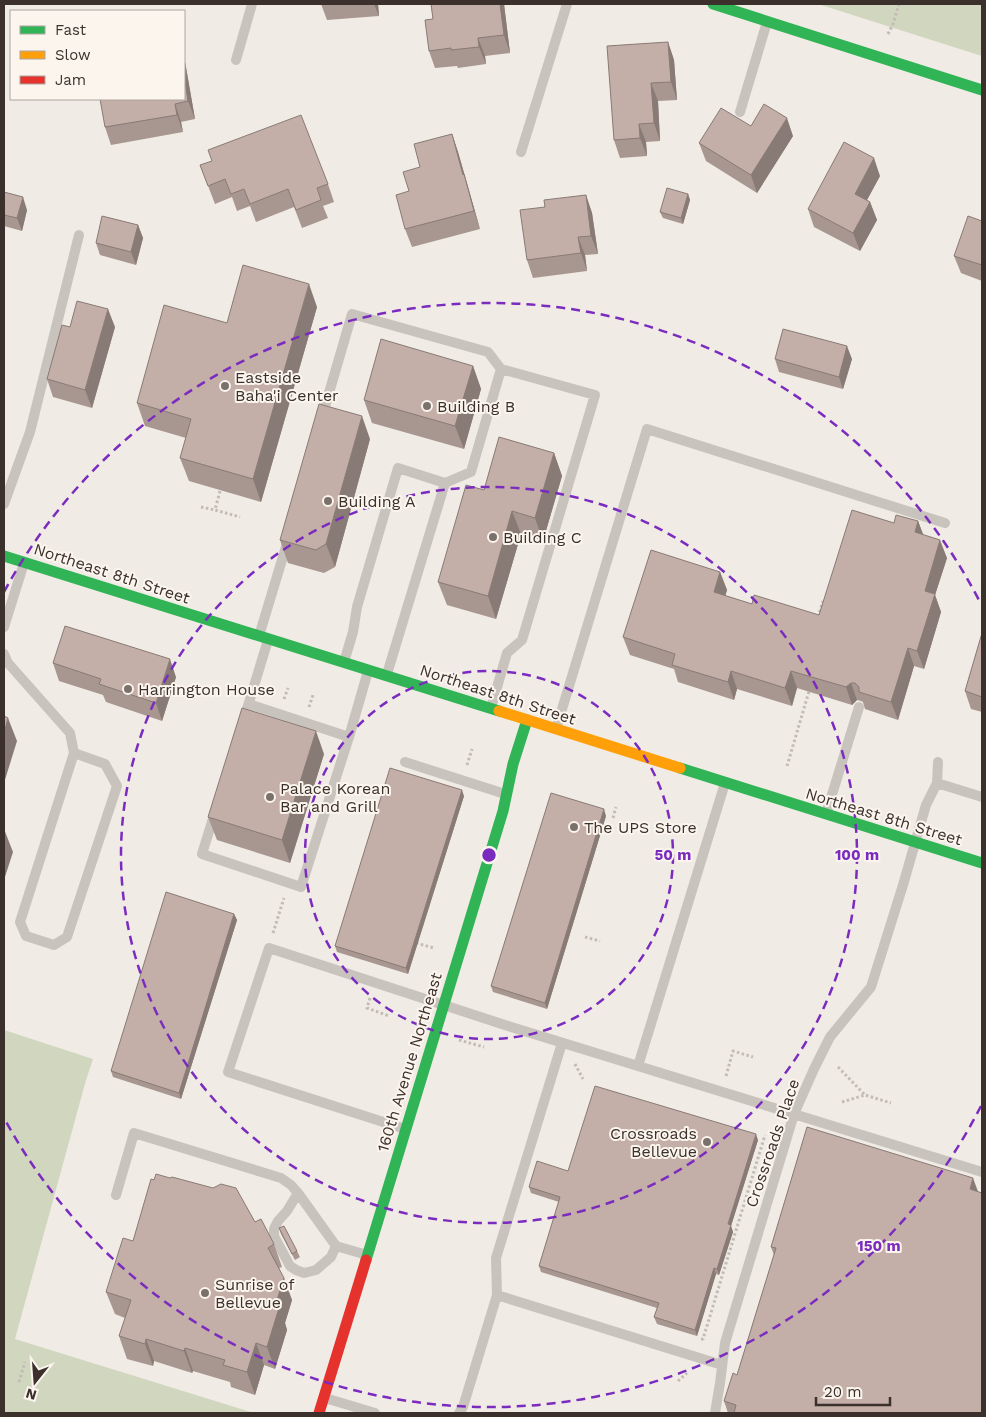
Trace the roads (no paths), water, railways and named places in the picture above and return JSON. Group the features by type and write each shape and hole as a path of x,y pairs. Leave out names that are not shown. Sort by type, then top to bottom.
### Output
{"main road":[{"path":"713,4 982,90"},
{"name":"Northeast 8th Street","path":"4,556 982,863"},
{"name":"160th Avenue Northeast","path":"319,1413 503,810 513,764 527,720"}],"lane":[{"path":"236,60 252,4"},
{"path":"521,152 567,4"},
{"path":"740,112 767,21"},
{"path":"4,504 30,432 79,235"},
{"path":"320,427 352,314 488,352 501,369 595,395 522,640 507,652 490,709"},
{"path":"343,662 353,632 356,607 398,468 445,483 471,472 501,369"},
{"path":"556,730 647,429 945,523"},
{"path":"386,676 445,483"},
{"path":"240,732 249,704 290,530"},
{"path":"4,627 25,562"},
{"path":"4,654 8,663 70,733 74,754 20,922 26,936 54,945 67,937 117,786 105,764 74,754"},
{"path":"219,798 202,854 301,887 368,671"},
{"path":"249,704 349,737"},
{"path":"825,815 859,707"},
{"path":"405,762 506,794"},
{"path":"938,762 937,783 982,797"},
{"path":"638,1066 725,783"},
{"name":"Crossroads Place","path":"715,1413 725,1343 782,1148 794,1114 830,1037 871,987 926,805 937,783"},
{"path":"406,1129 228,1072 269,948 562,1043 982,1172"},
{"path":"459,1413 497,1295 496,1258 562,1043"},
{"path":"116,1195 134,1133 281,1178 298,1193 336,1246 368,1255"},
{"path":"298,1193 274,1229 274,1236 290,1266 304,1273 316,1270 331,1257 336,1246"},
{"path":"497,1295 722,1365"},
{"path":"324,1398 375,1413"}],"place":[{"name":"Eastside Baha'i Center","path":"225,386"},
{"name":"Building B","path":"427,406"},
{"name":"Building A","path":"328,501"},
{"name":"Building C","path":"493,537"},
{"name":"Harrington House","path":"128,689"},
{"name":"Palace Korean Bar and Grill","path":"270,797"},
{"name":"The UPS Store","path":"574,827"},
{"name":"Crossroads Bellevue","path":"707,1142"},
{"name":"Sunrise of Bellevue","path":"205,1293"}]}
